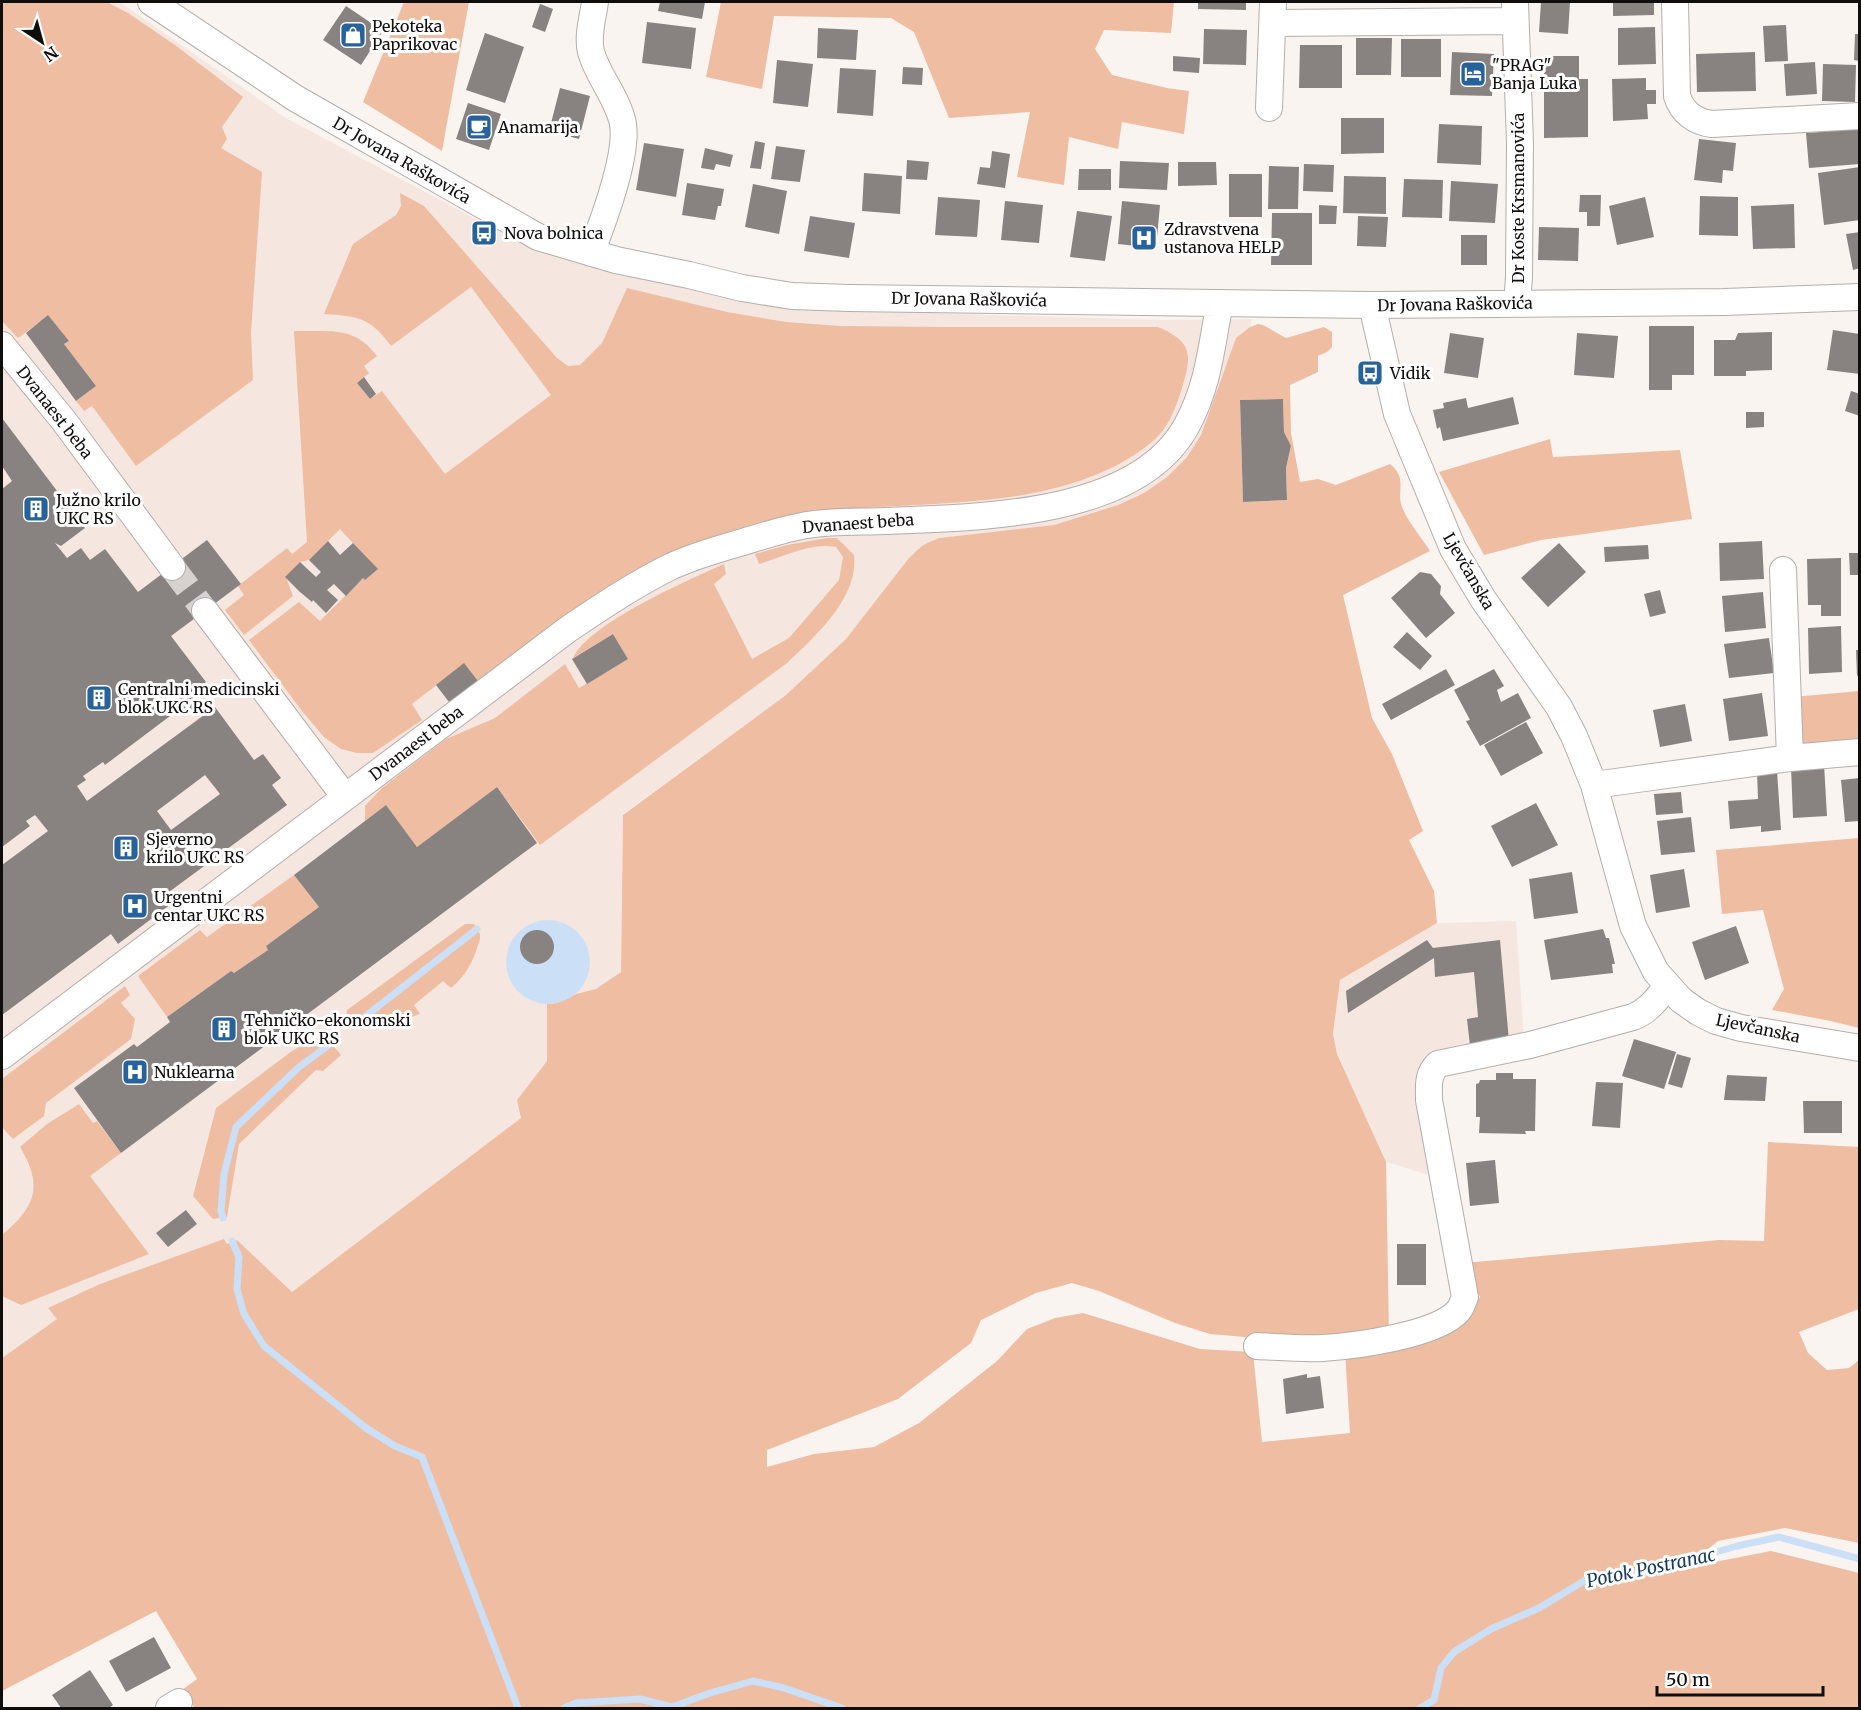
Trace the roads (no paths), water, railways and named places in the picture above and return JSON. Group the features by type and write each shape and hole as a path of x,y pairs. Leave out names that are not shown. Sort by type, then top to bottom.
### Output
{"street":[{"name":"Dr Jovana Raškovića","path":"151,2 295,98 538,237 591,253 742,288 792,296 1372,305 1724,302 1860,297"},
{"path":"591,253 615,183 623,125 616,103 591,51 590,37 595,2"},
{"path":"1675,2 1677,96 1681,105 1696,119 1712,124 1860,116"},
{"name":"Dr Koste Krsmanovića","path":"1269,108 1273,12 1515,11 1520,143 1519,277 1516,303"},
{"name":"Dvanaest beba","path":"2,1056 567,630 615,598 673,566 714,550 773,532 807,525 844,521 1003,514 1060,504 1112,488 1149,469 1163,457 1186,426 1204,388 1220,303"},
{"name":"Ljevčanska","path":"1372,305 1397,414 1453,549 1483,598 1558,707 1574,736 1594,784 1633,926 1647,957 1668,986 1698,1012 1716,1021 1741,1028 1860,1048"},
{"name":"Dvanaest beba","path":"2,345 64,421 172,567"},
{"path":"1783,570 1790,758"},
{"path":"205,611 345,797"},
{"path":"1594,784 1790,758 1860,752"},
{"path":"1257,1346 1322,1348 1406,1335 1447,1321 1460,1309 1465,1297 1429,1100 1429,1075 1432,1070 1438,1064 1530,1045 1633,1017 1649,1008 1668,986"}],"water":[{"path":"548,920 564,923 578,932 587,946 590,962 587,978 578,992 564,1001 548,1004 532,1001 518,992 509,978 506,962 509,946 518,932 532,923"}],"waterway":[{"path":"353,1026 477,929"},
{"path":"223,1218 221,1211 224,1174 236,1127 299,1067 330,1044"},
{"path":"232,1241 239,1257 237,1289 244,1314 264,1346 366,1428 395,1446 422,1457 518,1708"},
{"name":"Potok Postranac","path":"1420,1708 1434,1700 1441,1668 1454,1652 1491,1629 1539,1608 1589,1578 1639,1574 1737,1546 1779,1537 1860,1559"},
{"name":"Potok Postranac","path":"564,1708 576,1703 640,1699 672,1707 753,1681 784,1688 842,1708"}],"tunnel":[{"path":"172,567 205,611"}],"place":[{"name":"Pekoteka Paprikovac","path":"353,35"},
{"name":"\"PRAG\" Banja Luka","path":"1473,74"},
{"name":"Anamarija","path":"479,127"},
{"name":"Nova bolnica","path":"484,233"},
{"name":"Zdravstvena ustanova HELP","path":"1144,238"},
{"name":"Vidik","path":"1370,373"},
{"name":"Južno krilo UKC RS","path":"36,509"},
{"name":"Centralni medicinski blok UKC RS","path":"99,698"},
{"name":"Sjeverno krilo UKC RS","path":"126,848"},
{"name":"Urgentni centar UKC RS","path":"135,906"},
{"name":"Tehničko-ekonomski blok UKC RS","path":"224,1029"},
{"name":"Nuklearna","path":"135,1072"}]}
